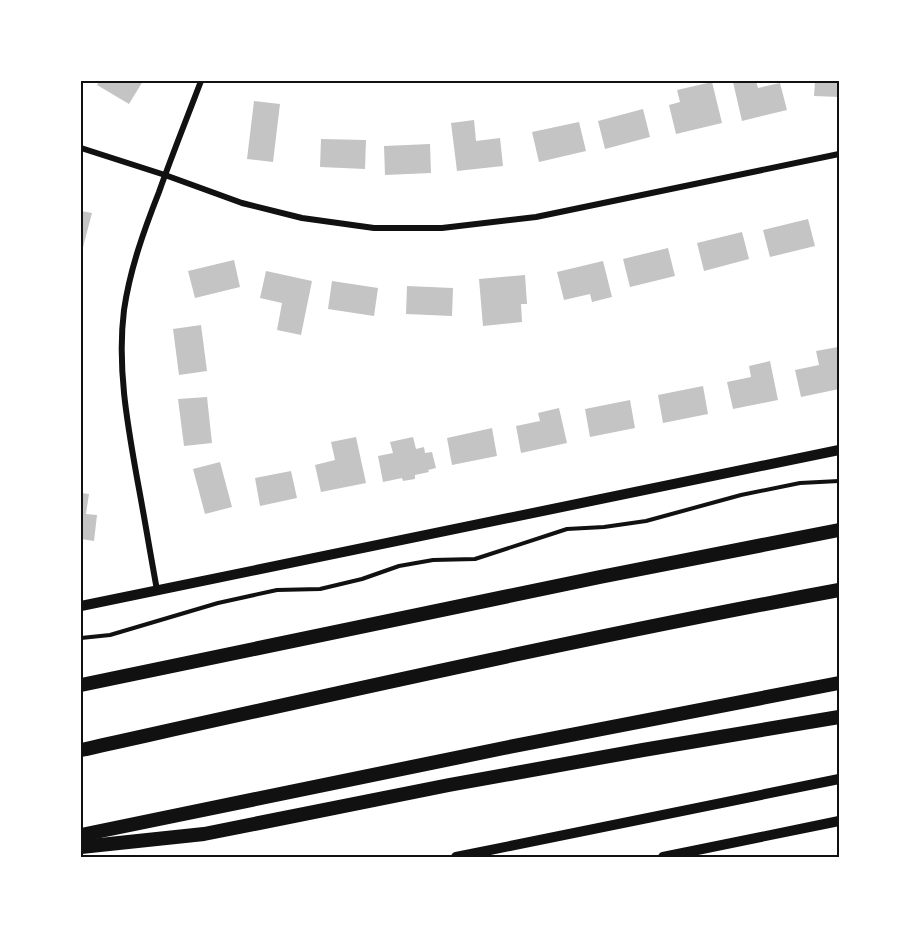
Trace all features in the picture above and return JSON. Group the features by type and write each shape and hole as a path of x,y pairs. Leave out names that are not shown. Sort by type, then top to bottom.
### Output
{"highway":[{"path":"81,685 600,577 839,530"},
{"path":"81,750 340,692 649,627 839,590"},
{"path":"81,835 504,748 839,683"},
{"path":"81,847 204,834 483,779 839,717"}],"main road":[{"path":"81,606 839,450"},
{"path":"456,857 839,779"},
{"path":"663,857 839,821"}],"street":[{"path":"157,590 123,394 124,309 133,265 143,233 201,81"},
{"path":"81,148 242,203 302,218 374,228 442,228 536,217 839,154"}],"path":[{"path":"81,638 110,634 218,603 277,590 320,589 362,579 399,566 433,560 475,560 567,529 646,521 741,495 800,483 839,481"}],"building":[{"path":"99,81 143,81 129,104 97,85"},
{"path":"756,81 758,88 780,83 787,110 742,121 733,82"},
{"path":"815,81 839,81 839,97 814,96"},
{"path":"712,82 722,123 676,134 669,105 680,102 677,90"},
{"path":"254,101 280,104 273,162 247,159"},
{"path":"643,109 650,137 605,149 598,121"},
{"path":"474,120 476,141 500,138 503,166 457,171 451,123"},
{"path":"579,122 586,151 539,162 532,132"},
{"path":"321,139 366,140 365,169 320,167"},
{"path":"430,144 431,173 385,175 384,146"},
{"path":"81,211 92,213 82,251 81,251"},
{"path":"808,219 815,246 770,257 763,230"},
{"path":"742,232 749,259 704,271 697,243"},
{"path":"668,248 675,276 630,287 623,259"},
{"path":"234,260 240,287 195,298 188,271"},
{"path":"603,261 612,297 592,302 590,294 564,300 557,272"},
{"path":"266,271 312,281 301,335 277,330 282,303 260,298"},
{"path":"525,275 527,304 521,304 522,322 483,326 479,279"},
{"path":"332,281 378,288 374,316 328,309"},
{"path":"407,286 453,288 452,316 406,314"},
{"path":"201,325 207,371 179,375 173,329"},
{"path":"838,347 839,389 801,397 795,370 819,365 816,351"},
{"path":"770,361 778,400 733,409 727,382 751,377 749,366"},
{"path":"703,386 708,414 663,423 658,395"},
{"path":"207,397 212,443 184,446 178,399"},
{"path":"630,400 635,428 590,437 585,409"},
{"path":"559,408 567,443 521,453 516,426 540,421 538,413"},
{"path":"492,428 497,456 452,465 447,438"},
{"path":"356,437 366,483 321,492 315,465 335,460 331,442"},
{"path":"413,437 416,449 424,447 425,453 432,452 436,468 415,475 415,479 403,481 402,478 383,482 378,456 393,453 390,442"},
{"path":"220,462 232,507 205,514 193,469"},
{"path":"291,471 297,498 260,506 255,478"},
{"path":"81,493 89,494 86,514 97,515 94,541 81,539"}]}
